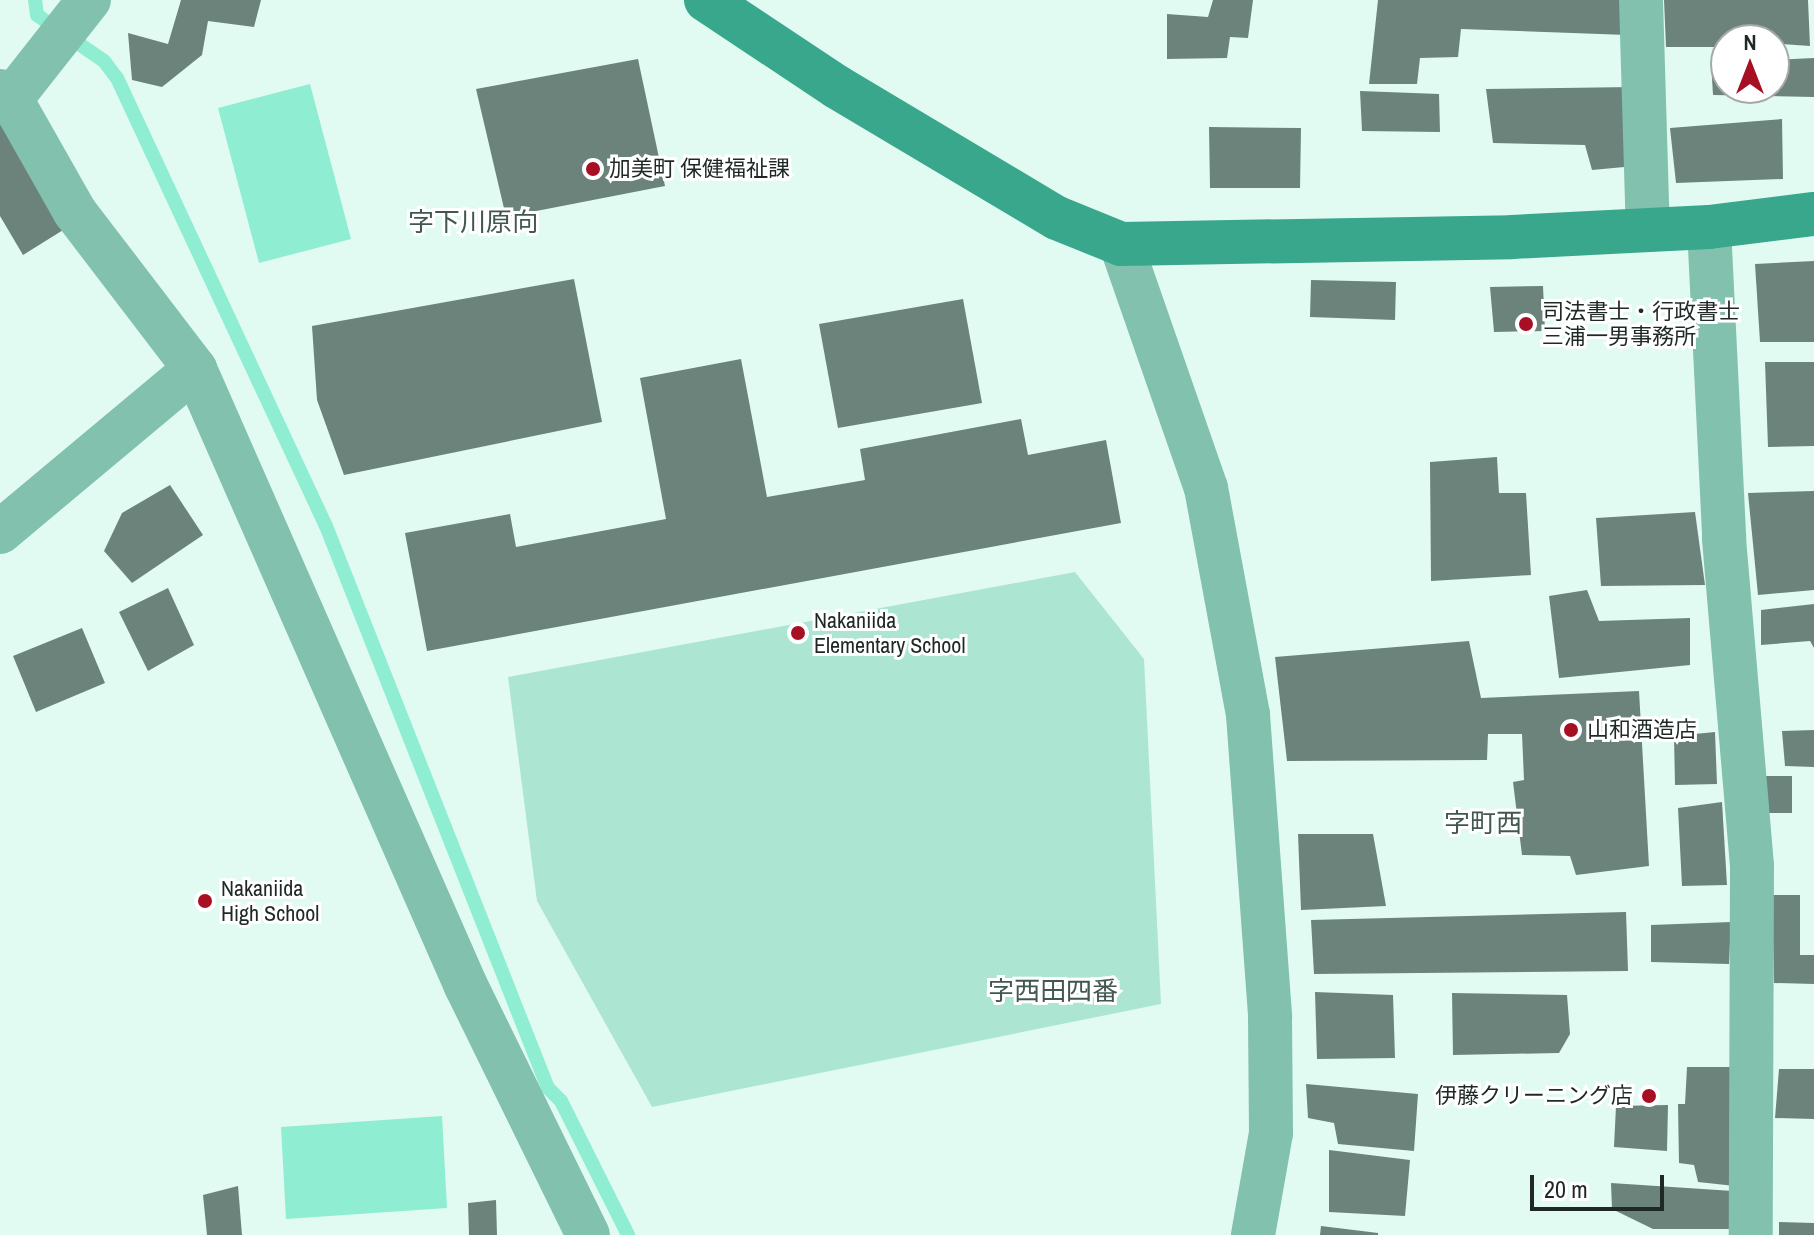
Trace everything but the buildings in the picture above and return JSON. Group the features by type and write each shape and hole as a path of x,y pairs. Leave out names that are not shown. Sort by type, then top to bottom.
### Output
{"street":[{"path":"706,0 837,87 1029,201 1121,244 1296,244 1648,230 1709,227 1814,214"},
{"path":"1641,0 1648,230"},
{"path":"86,5 44,57 6,95 75,212 195,369 466,986 588,1235"},
{"path":"1709,227 1724,539 1752,866 1751,1235"},
{"path":"1121,244 1206,488 1248,715 1270,1017 1271,1118 1253,1235"},
{"path":"0,532 195,369"}],"shaded area":[{"path":"310,84 351,239 259,263 218,108"},
{"path":"1075,572 1144,659 1161,1004 652,1107 537,901 508,677"},
{"path":"442,1116 447,1208 286,1219 281,1127"}],"waterway":[{"path":"35,0 37,15 104,61 117,78 326,526 548,1088 561,1101 628,1235"}],"place":[{"name":"加美町 保健福祉課","path":"593,169"},
{"name":"司法書士・行政書士 三浦一男事務所","path":"1526,324"},
{"name":"Nakaniida Elementary School","path":"798,633"},
{"name":"山和酒造店","path":"1571,730"},
{"name":"Nakaniida High School","path":"205,901"},
{"name":"伊藤クリーニング店","path":"1649,1096"}],"district":[{"name":"字下川原向","path":"473,222"},
{"name":"字町西","path":"1483,823"},
{"name":"字西田四番","path":"1053,991"}]}
